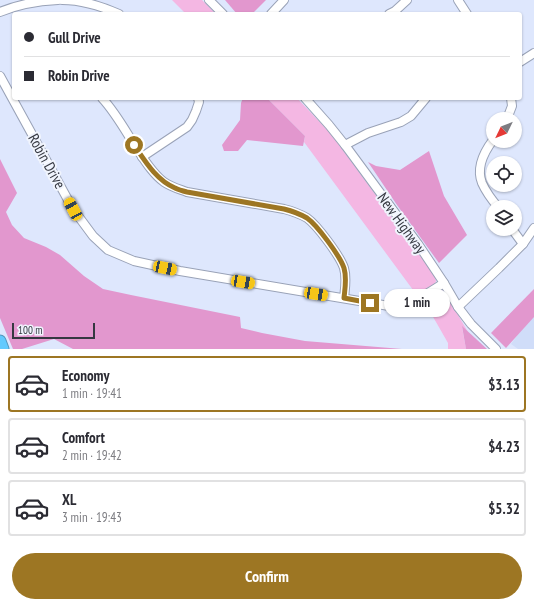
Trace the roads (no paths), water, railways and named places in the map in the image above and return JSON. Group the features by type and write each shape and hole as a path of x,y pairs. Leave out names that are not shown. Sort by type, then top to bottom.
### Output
{"highway":[{"path":"0,342 3,349"}],"street":[{"path":"0,12 43,0 58,0"},
{"path":"62,0 76,0 106,8 115,12"},
{"path":"209,0 221,12"},
{"path":"273,12 284,0"},
{"path":"393,12 407,0"},
{"path":"458,0 466,12"},
{"path":"522,61 534,53"},
{"name":"Robin Drive","path":"0,76 12,97"},
{"name":"Robin Drive","path":"14,100 73,209 93,236 108,250 134,261 180,271 395,307 416,300 444,283"},
{"path":"103,100 142,157 154,173 164,182 187,192 284,209 307,218 316,226 344,267 346,280 344,298"},
{"path":"142,157 187,127 196,111 198,100"},
{"name":"New Highway","path":"307,100 345,145 418,244 458,307 471,324 496,349"},
{"path":"345,145 368,133 401,122 411,116 424,100"},
{"path":"510,112 512,106 511,100"},
{"path":"488,148 481,162 480,176 483,184 493,200"},
{"path":"458,307 523,244 534,228"},
{"path":"517,236 523,244"}]}
